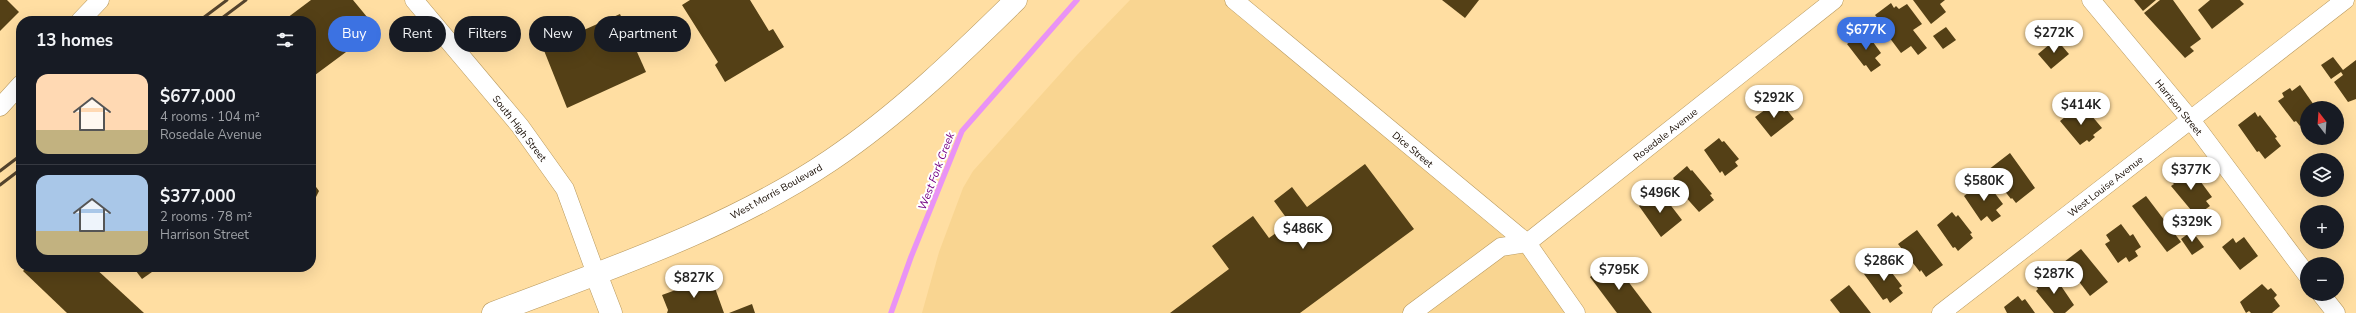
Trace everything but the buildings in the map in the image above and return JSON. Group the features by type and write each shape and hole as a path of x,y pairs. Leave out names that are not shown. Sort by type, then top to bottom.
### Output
{"main road":[{"name":"West Morris Boulevard","path":"494,313 596,274 714,224 764,200 832,159 923,88 1016,0"},
{"path":"596,274 611,313"}],"street":[{"path":"85,16 100,0"},
{"name":"South High Street","path":"414,0 520,126 566,189 596,274"},
{"name":"Dice Street","path":"1234,0 1526,243 1576,313"},
{"name":"Rosedale Avenue","path":"1412,313 1501,247 1526,243 1834,0"},
{"name":"Harrison Street","path":"2091,0 2191,120 2300,266"},
{"name":"West Louise Avenue","path":"1941,313 2345,0"},
{"path":"0,107 16,89"},
{"path":"2327,301 2336,313"}],"shaded area":[{"path":"1130,0 1234,0 1527,243 1579,313 922,313 939,252 963,188 973,171 1077,55"}],"waterway":[{"name":"West Fork Creek","path":"891,313 911,257 962,131 1077,0"}],"railway":[{"path":"206,16 227,0"},
{"path":"225,16 246,0"},
{"path":"0,171 16,159"},
{"path":"0,185 16,173"}]}
